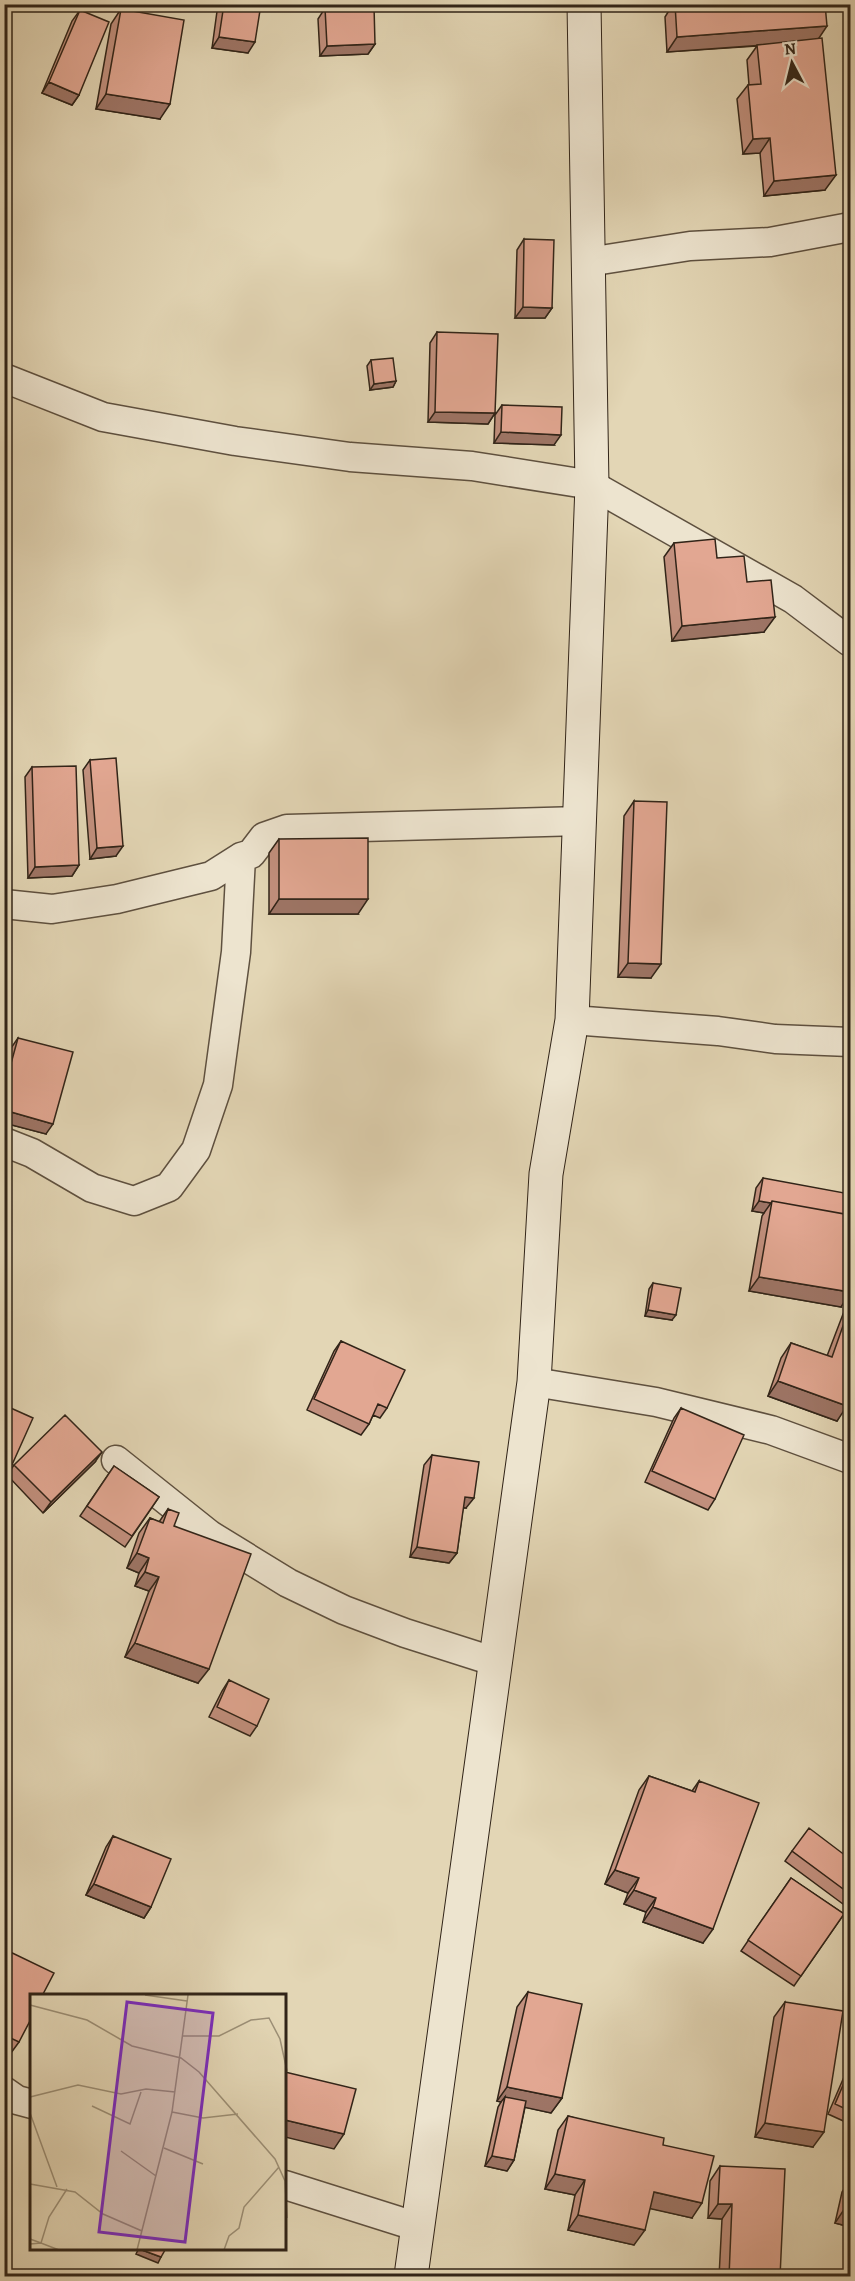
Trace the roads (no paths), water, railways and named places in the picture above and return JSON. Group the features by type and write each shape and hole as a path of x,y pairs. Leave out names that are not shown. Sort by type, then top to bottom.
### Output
{"main road":[{"path":"411,2277 534,1383 546,1174 572,1020 592,485 584,4"}],"street":[{"path":"588,262 690,246 770,242 850,227"},
{"path":"4,378 103,417 235,441 350,458 472,466 592,485 792,599 850,642"},
{"path":"4,904 52,909 117,899 211,876 241,856 252,854 264,837 287,829 580,821"},
{"path":"4,1142 32,1153 92,1188 134,1201 169,1187 196,1150 218,1085 236,952 241,856"},
{"path":"572,1020 718,1031 775,1039 850,1042"},
{"path":"534,1383 656,1402 771,1430 850,1459"},
{"path":"116,1460 210,1535 288,1582 354,1614 496,1662"},
{"path":"4,2091 17,2100 30,2103"},
{"path":"286,2184 418,2227"}]}
